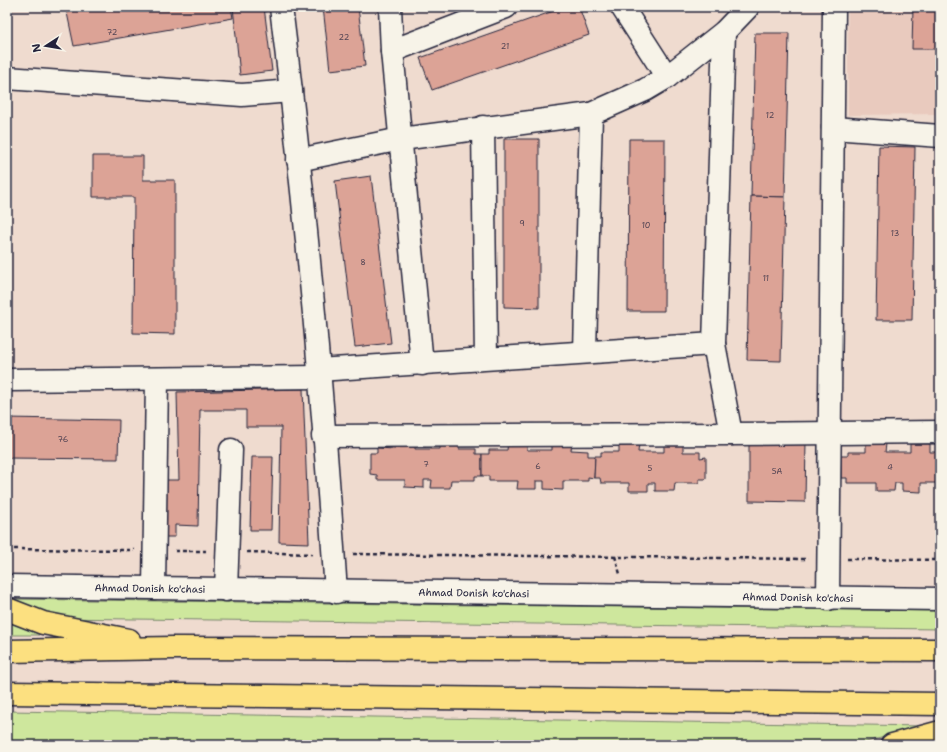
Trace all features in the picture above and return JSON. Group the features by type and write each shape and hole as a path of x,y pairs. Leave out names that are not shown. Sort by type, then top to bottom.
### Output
{"main road":[{"path":"7,609 43,623 173,648"},
{"path":"7,651 173,648 940,650"},
{"path":"7,693 940,704"},
{"path":"892,745 940,732"}],"street":[{"path":"281,7 298,160 318,373 336,592"},
{"path":"390,7 392,52 422,364"},
{"path":"392,52 506,7"},
{"path":"622,7 667,77"},
{"path":"298,160 401,140 483,127 591,114 645,90 667,77 724,32 748,7"},
{"path":"828,598 827,559 834,128 834,7"},
{"path":"724,32 714,344 730,434"},
{"path":"7,78 242,95 291,91"},
{"path":"585,352 591,114"},
{"path":"483,127 486,358"},
{"path":"834,128 940,136"},
{"path":"7,380 157,379 318,373 486,358 714,344"},
{"path":"154,588 157,379"},
{"path":"323,436 829,434 940,432"},
{"path":"226,590 231,450"},
{"name":"Ahmad Donish ko'chasi","path":"7,586 336,592 940,599"}],"path":[{"path":"7,549 940,560"},
{"path":"615,556 620,574"}],"shaded area":[{"path":"848,7 940,7 940,114 848,115"}],"green space":[{"path":"9,599 940,611 940,629 52,618"},
{"path":"7,620 37,628 39,635 7,635"},
{"path":"7,711 925,726 855,745 7,745"}],"building":[{"path":"231,7 233,18 74,46 66,8"},
{"path":"233,7 264,7 272,71 240,75"},
{"path":"323,7 358,7 365,66 330,70"},
{"path":"565,7 579,7 589,35 432,90 420,58"},
{"path":"913,7 940,7 940,49 912,49"},
{"path":"755,33 789,33 785,197 751,196"},
{"path":"504,139 539,139 539,308 504,307"},
{"path":"629,139 665,139 664,311 628,311"},
{"path":"879,146 915,147 912,320 876,320"},
{"path":"93,156 143,156 143,180 175,180 175,334 133,333 134,197 93,197"},
{"path":"371,176 391,343 355,347 335,181"},
{"path":"751,196 785,197 781,361 747,360"},
{"path":"303,389 309,543 279,542 281,427 246,427 246,410 200,410 198,526 175,525 175,537 164,537 165,480 179,480 177,392"},
{"path":"7,418 119,420 118,459 7,458"},
{"path":"395,440 415,440 415,449 440,449 440,441 459,441 459,449 476,449 476,454 482,454 482,476 475,476 475,480 451,480 450,488 431,488 432,480 424,480 424,488 405,487 405,480 377,480 377,475 370,474 370,453 377,453 377,448 395,449"},
{"path":"749,440 806,440 805,502 749,501"},
{"path":"508,442 527,442 527,450 552,450 552,442 572,442 571,450 588,451 588,456 595,456 594,478 588,477 588,481 563,481 563,490 544,489 544,481 536,481 536,489 517,489 518,481 489,481 489,476 482,476 482,454 489,454 489,450 507,450"},
{"path":"619,443 639,444 638,452 664,452 664,444 683,444 683,452 700,452 700,458 706,457 706,479 699,479 699,483 675,483 674,491 655,491 655,483 648,483 648,491 629,491 629,483 601,483 600,478 594,478 595,456 601,456 601,452 619,452"},
{"path":"866,443 886,444 885,452 910,452 910,444 930,444 930,452 940,452 940,483 921,483 921,492 902,491 902,483 895,483 894,491 876,491 876,483 847,483 847,478 841,478 841,456 848,456 848,452 866,452"},
{"path":"252,457 273,457 271,530 250,530"}]}
